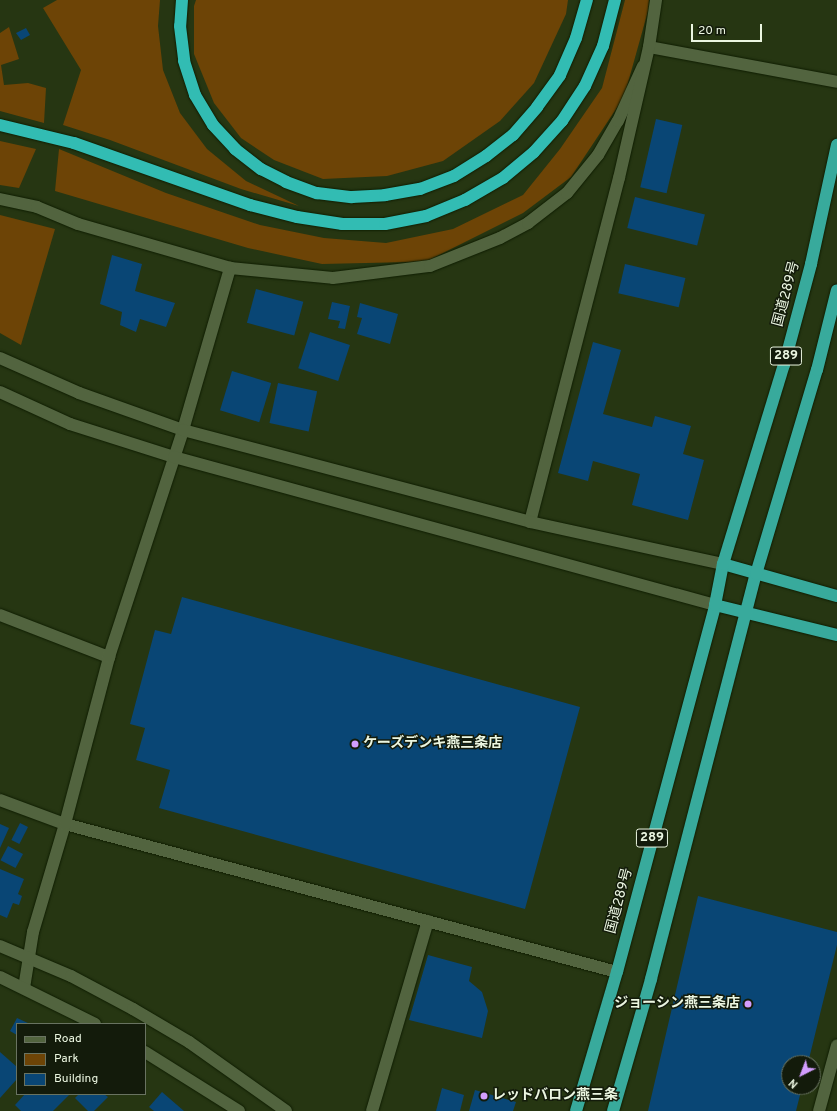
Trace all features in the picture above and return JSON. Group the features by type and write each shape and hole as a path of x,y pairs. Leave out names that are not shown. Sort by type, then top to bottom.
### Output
{"highway":[{"path":"182,0 180,26 184,61 195,95 213,125 235,150 261,169 286,182 317,192 352,197 385,195 427,186 454,176 486,156 513,135 537,107 560,75 576,38 587,0"},
{"path":"0,125 74,143 250,205 297,217 342,224 385,224 426,216 465,200 503,178 534,152 562,121 585,86 604,46 615,0"},
{"name":"国道289号","path":"576,1111 616,972 715,605 723,564 784,365 811,264 837,145"},
{"name":"289","path":"613,1111 651,979 756,574 817,370 837,290"},
{"path":"723,564 837,596"},
{"path":"715,605 837,636"}],"street":[{"path":"530,522 619,178 643,66 649,46 656,0"},
{"path":"649,46 837,82"},
{"path":"0,199 37,207 78,224 230,268 333,278 430,266 500,238 528,223 567,193 598,155 618,121 643,66"},
{"path":"24,988 33,932 65,824 109,657 183,430 230,268"},
{"path":"0,358 79,393 183,430 530,522 723,564"},
{"path":"0,392 70,424 174,457 715,605"},
{"path":"0,615 109,657"},
{"path":"0,800 65,824 616,972"},
{"path":"372,1111 428,921"},
{"path":"0,946 71,976 133,1009 182,1038 247,1082 286,1111"},
{"path":"0,977 93,1023"},
{"path":"819,1111 837,1045"},
{"path":"146,1053 239,1111"}],"green space":[{"path":"57,0 160,0 158,26 163,70 180,113 207,149 246,181 299,206 241,189 110,140 63,125 81,70 43,8"},
{"path":"196,0 568,0 566,14 534,83 500,121 443,161 387,176 323,179 274,160 241,138 214,103 194,54 194,6"},
{"path":"625,0 649,0 648,11 624,97 571,177 523,213 429,260 409,262 322,264 248,248 55,191 59,149 166,193 260,225 324,238 386,243 453,229 523,195 560,149 602,88"},
{"path":"9,27 19,59 1,65 4,85 28,83 46,88 44,123 0,111 0,33"},
{"path":"0,141 36,149 19,188 0,185"},
{"path":"0,215 55,229 21,345 0,333"}],"building":[{"path":"26,28 30,35 21,40 16,33"},
{"path":"656,119 682,125 667,193 640,187"},
{"path":"635,197 705,214 697,245 627,228"},
{"path":"112,255 142,264 135,291 175,303 166,327 140,319 136,332 120,325 122,312 100,304"},
{"path":"625,264 685,278 679,307 618,293"},
{"path":"256,289 303,302 294,335 247,323"},
{"path":"332,302 350,306 345,329 338,328 340,321 328,319"},
{"path":"360,303 398,314 390,344 357,334 362,318 357,317"},
{"path":"310,332 350,345 338,381 298,368"},
{"path":"593,342 621,350 603,414 652,427 655,416 691,426 683,454 704,460 688,520 632,505 640,474 593,461 588,481 558,473"},
{"path":"232,371 271,383 259,422 220,410"},
{"path":"278,383 317,391 309,431 269,423"},
{"name":"ケーズデンキ燕三条店","path":"182,597 580,707 525,909 159,808 170,770 136,760 145,728 130,724 155,630 171,634"},
{"path":"20,823 28,827 19,844 11,840"},
{"path":"0,824 9,828 0,848"},
{"path":"8,846 23,854 15,868 0,860"},
{"path":"0,869 24,879 18,894 22,896 19,905 13,903 7,918 0,915"},
{"name":"ジョーシン燕三条店","path":"698,896 837,932 837,945 810,1055 781,1055 781,1095 800,1095 796,1111 648,1111"},
{"path":"428,955 472,967 469,981 482,992 488,1011 482,1038 409,1020"},
{"path":"17,1018 28,1023 16,1023 16,1034 10,1031"},
{"path":"0,1052 16,1066 16,1080 0,1098"},
{"path":"442,1088 464,1095 460,1111 436,1111"},
{"name":"レッドバロン燕三条","path":"475,1090 516,1102 513,1111 469,1111"},
{"path":"162,1092 184,1111 154,1111 149,1107"},
{"path":"24,1095 69,1095 53,1111 21,1111 15,1105"},
{"path":"78,1095 105,1095 108,1097 94,1111 88,1111 75,1098"}],"place":[{"name":"ケーズデンキ燕三条店","path":"355,744"},
{"name":"ジョーシン燕三条店","path":"748,1004"},
{"name":"レッドバロン燕三条","path":"484,1096"}]}
